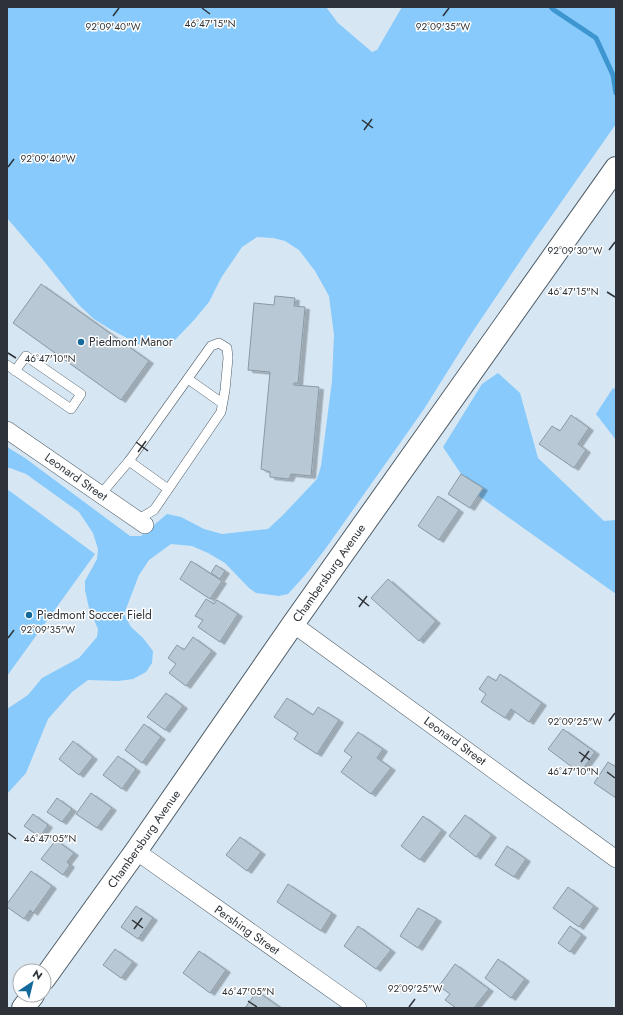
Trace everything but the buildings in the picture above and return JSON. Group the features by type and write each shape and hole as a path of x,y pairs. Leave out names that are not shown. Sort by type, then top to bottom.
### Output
{"street":[{"name":"Chambersburg Avenue","path":"52,968 136,851 294,624 616,168"},
{"name":"Leonard Street","path":"7,430 141,522"},
{"name":"Leonard Street","path":"294,624 616,859"},
{"name":"Pershing Street","path":"136,851 358,1008"}],"lane":[{"path":"101,494 129,461 211,346 219,343 227,348 228,358 221,412 154,510 141,522"},
{"path":"26,356 81,394 71,409 11,368 26,356"},
{"path":"188,379 222,403"},
{"path":"129,461 168,489"}],"shaded area":[{"path":"7,7 326,7 338,23 372,52 377,50 402,7 616,7 616,124 471,334 424,409 326,548 288,594 279,596 256,593 249,588 225,563 208,553 192,546 171,544 149,560 139,575 124,614 131,627 143,638 153,651 152,663 146,672 133,679 118,681 88,680 72,692 48,719 26,773 7,794 7,709 28,695 42,678 79,658 97,637 98,629 89,608 85,590 85,581 97,559 98,549 93,533 79,512 26,474 7,468 7,447 25,458 130,536 141,536 167,514 181,517 204,529 222,534 268,529 317,479 321,466 332,381 334,335 329,296 315,271 299,250 285,241 273,238 257,237 242,247 221,278 209,302 173,342 162,348 151,348 138,344 94,319 79,305 7,218"},
{"path":"498,373 520,393 538,458 604,521 616,520 616,594 473,492 443,447 482,384"},
{"path":"613,388 616,389 616,440 596,414"},
{"name":"Piedmont Soccer Field","path":"7,489 95,554 7,676"}],"waterway":[{"path":"551,7 596,38 613,75 616,93"}],"place":[{"name":"Piedmont Manor","path":"81,342"},
{"name":"Piedmont Soccer Field","path":"29,615"}]}
